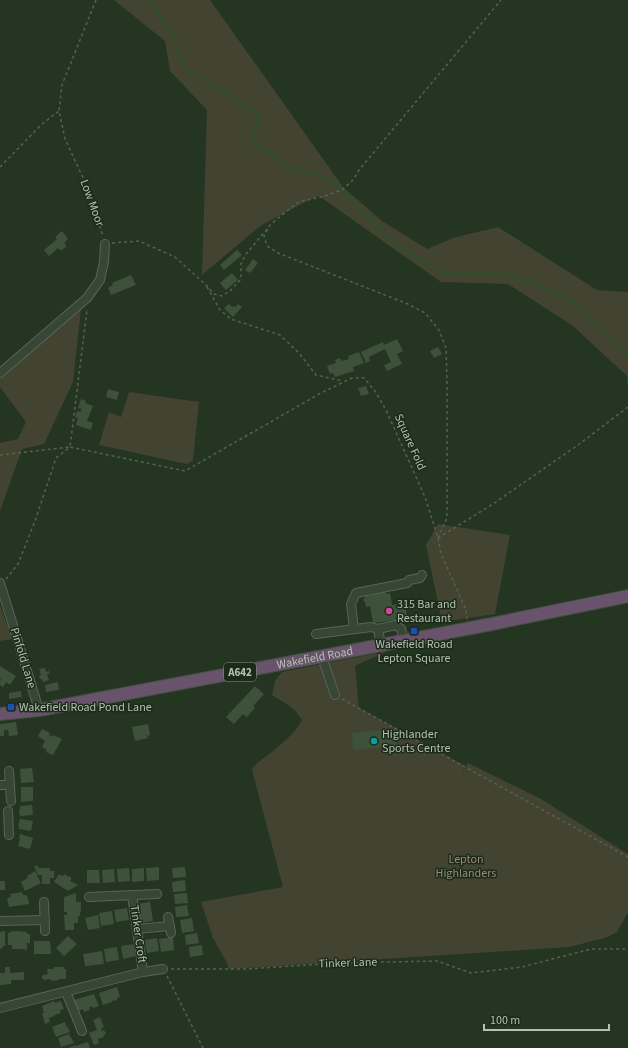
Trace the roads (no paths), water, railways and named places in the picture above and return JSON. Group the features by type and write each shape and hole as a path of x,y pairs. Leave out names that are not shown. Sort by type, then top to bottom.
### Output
{"highway":[{"name":"Wakefield Road","path":"0,714 39,710 468,629 628,596"}],"street":[{"path":"0,372 87,298 100,280 104,262 105,244"},
{"path":"354,629 351,604 356,594 407,583 409,580 420,578 422,575"},
{"name":"Pinfold Lane","path":"1,584 39,710"},
{"path":"316,634 371,627 378,629 396,625 401,629 404,641"},
{"path":"378,629 381,645"},
{"path":"322,656 335,695"},
{"path":"9,771 11,800"},
{"path":"0,785 10,785"},
{"path":"8,810 4,822 9,835"},
{"name":"Tinker Croft","path":"89,897 157,894"},
{"name":"Tinker Croft","path":"132,895 143,972"},
{"path":"44,902 45,931"},
{"path":"137,929 170,930 168,917"},
{"path":"0,921 45,920"},
{"path":"0,1008 143,972 163,969"},
{"path":"66,992 82,1031"}],"waterway":[{"path":"149,0 173,37 186,69 214,85 258,115 253,143 294,170 319,175 335,183 398,247 445,273 508,274 569,298 628,357"}],"place":[{"name":"315 Bar and Restaurant","path":"389,611"},
{"name":"Wakefield Road Lepton Square","path":"414,631"},
{"name":"Wakefield Road Pond Lane","path":"11,707"},
{"name":"Highlander Sports Centre","path":"374,741"}],"park label":[{"name":"Lepton Highlanders","path":"466,866"}]}
